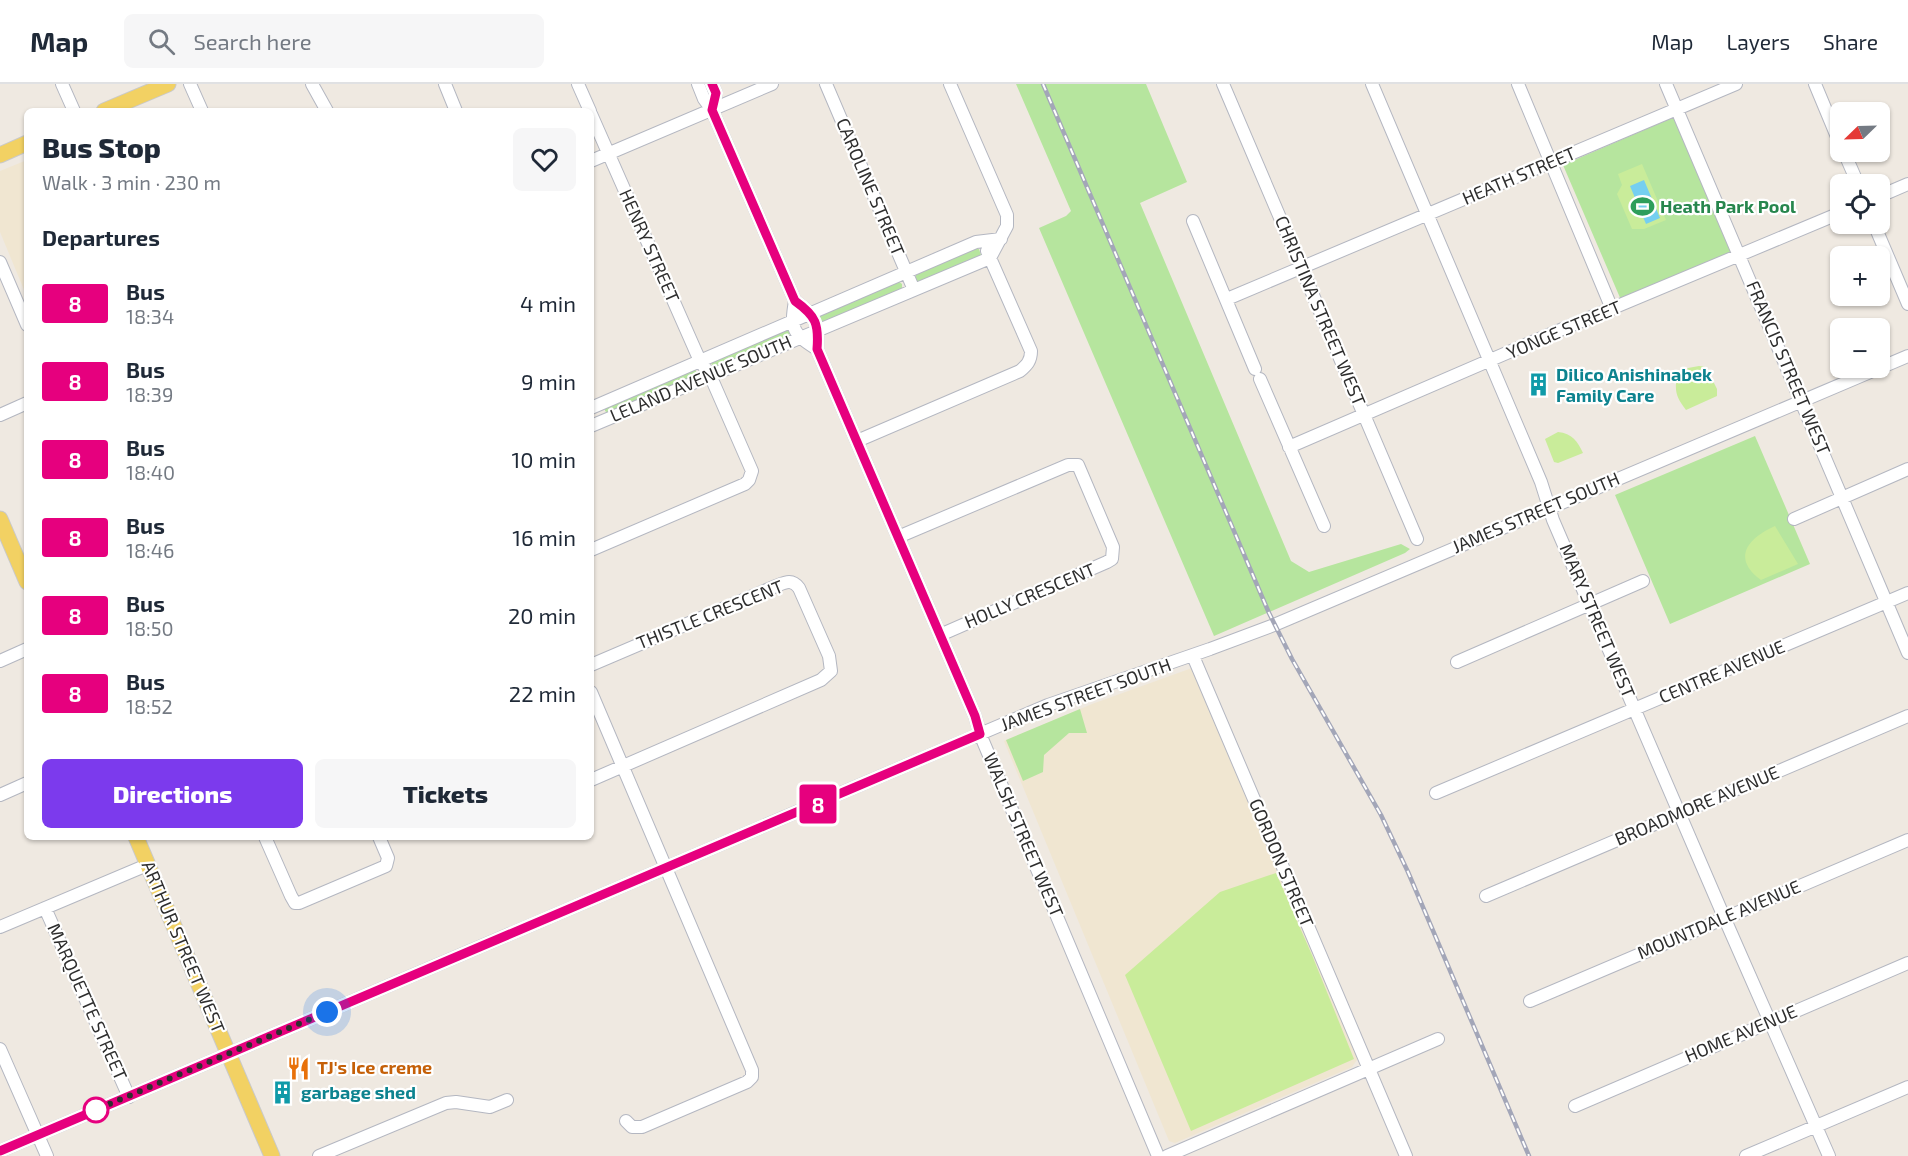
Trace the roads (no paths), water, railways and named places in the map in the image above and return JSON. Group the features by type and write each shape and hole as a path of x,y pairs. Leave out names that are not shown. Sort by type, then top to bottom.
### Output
{"main road":[{"path":"111,108 168,84"},
{"path":"0,155 24,144"},
{"path":"0,519 24,575"},
{"name":"ARTHUR STREET WEST","path":"137,840 272,1156"}],"street":[{"path":"62,84 73,108"},
{"path":"190,84 201,108"},
{"path":"312,84 325,108"},
{"path":"445,84 455,108"},
{"name":"HENRY STREET","path":"578,84 588,108"},
{"path":"698,84 704,99 712,110 795,301 811,312"},
{"path":"712,84 716,93 712,110"},
{"path":"594,160 772,84"},
{"name":"CAROLINE STREET","path":"826,84 914,290"},
{"path":"950,84 1008,220 1001,239 990,258"},
{"name":"CHRISTINA STREET WEST","path":"1223,84 1417,539"},
{"name":"MARY STREET WEST","path":"1372,84 1542,482 1549,508 1679,813 1829,1156"},
{"path":"1518,84 1612,309"},
{"name":"FRANCIS STREET WEST","path":"1666,84 1741,255 1908,653"},
{"name":"HEATH STREET","path":"1227,299 1736,84"},
{"path":"1815,84 1830,120"},
{"name":"HENRY STREET","path":"594,122 700,361 710,375 752,471 749,480 594,549"},
{"path":"1890,192 1908,184"},
{"name":"YONGE STREET","path":"1289,447 1830,217"},
{"path":"1193,220 1324,526"},
{"path":"1878,234 1908,304"},
{"name":"LELAND AVENUE SOUTH","path":"594,403 700,361 976,242 1001,239"},
{"path":"857,441 1020,371 1031,358 1031,351 983,241"},
{"name":"LELAND AVENUE SOUTH","path":"596,424 990,258"},
{"path":"0,262 24,318"},
{"path":"795,301 792,320 799,338 817,349"},
{"name":"WALSH STREET WEST","path":"811,312 818,330 817,349 975,716 980,734 1158,1156"},
{"name":"JAMES STREET SOUTH","path":"0,1151 980,734 1075,695 1193,656 1282,622 1908,356"},
{"path":"0,415 24,404"},
{"name":"HOLLY CRESCENT","path":"898,537 1068,465 1078,465 1113,547 1112,559 940,635"},
{"path":"1794,519 1908,470"},
{"name":"THISTLE CRESCENT","path":"594,664 790,581 799,588 829,656 831,671 821,680 622,766"},
{"path":"1457,662 1643,581"},
{"name":"CENTRE AVENUE","path":"1436,793 1908,593"},
{"path":"0,661 24,651"},
{"name":"GORDON STREET","path":"1193,656 1406,1156"},
{"path":"594,699 750,1061 752,1077 747,1082 642,1127 632,1127 626,1121"},
{"name":"BROADMORE AVENUE","path":"1486,896 1908,716"},
{"path":"594,779 622,766"},
{"path":"0,795 24,784"},
{"path":"266,840 291,896 295,903 299,903 386,866 388,858 380,840"},
{"name":"MOUNTDALE AVENUE","path":"1530,1001 1908,840"},
{"path":"0,927 147,865"},
{"name":"MARQUETTE STREET","path":"45,908 129,1097"},
{"name":"HOME AVENUE","path":"1575,1106 1908,963"},
{"path":"1167,1156 1438,1039"},
{"path":"0,1049 47,1156"},
{"path":"1746,1156 1908,1087"},
{"path":"319,1156 446,1103 456,1102 490,1107 507,1100"}],"water":[{"path":"1644,180 1660,218 1646,224 1630,186"}],"railway":[{"path":"1043,84 1269,613 1292,659 1381,815 1408,872 1529,1156"}],"place":[{"name":"Heath Park Pool","path":"1642,207"},
{"name":"Dilico Anishinabek Family Care","path":"1538,385"},
{"name":"TJ's Ice creme","path":"299,1068"},
{"name":"garbage shed","path":"283,1093"}]}
